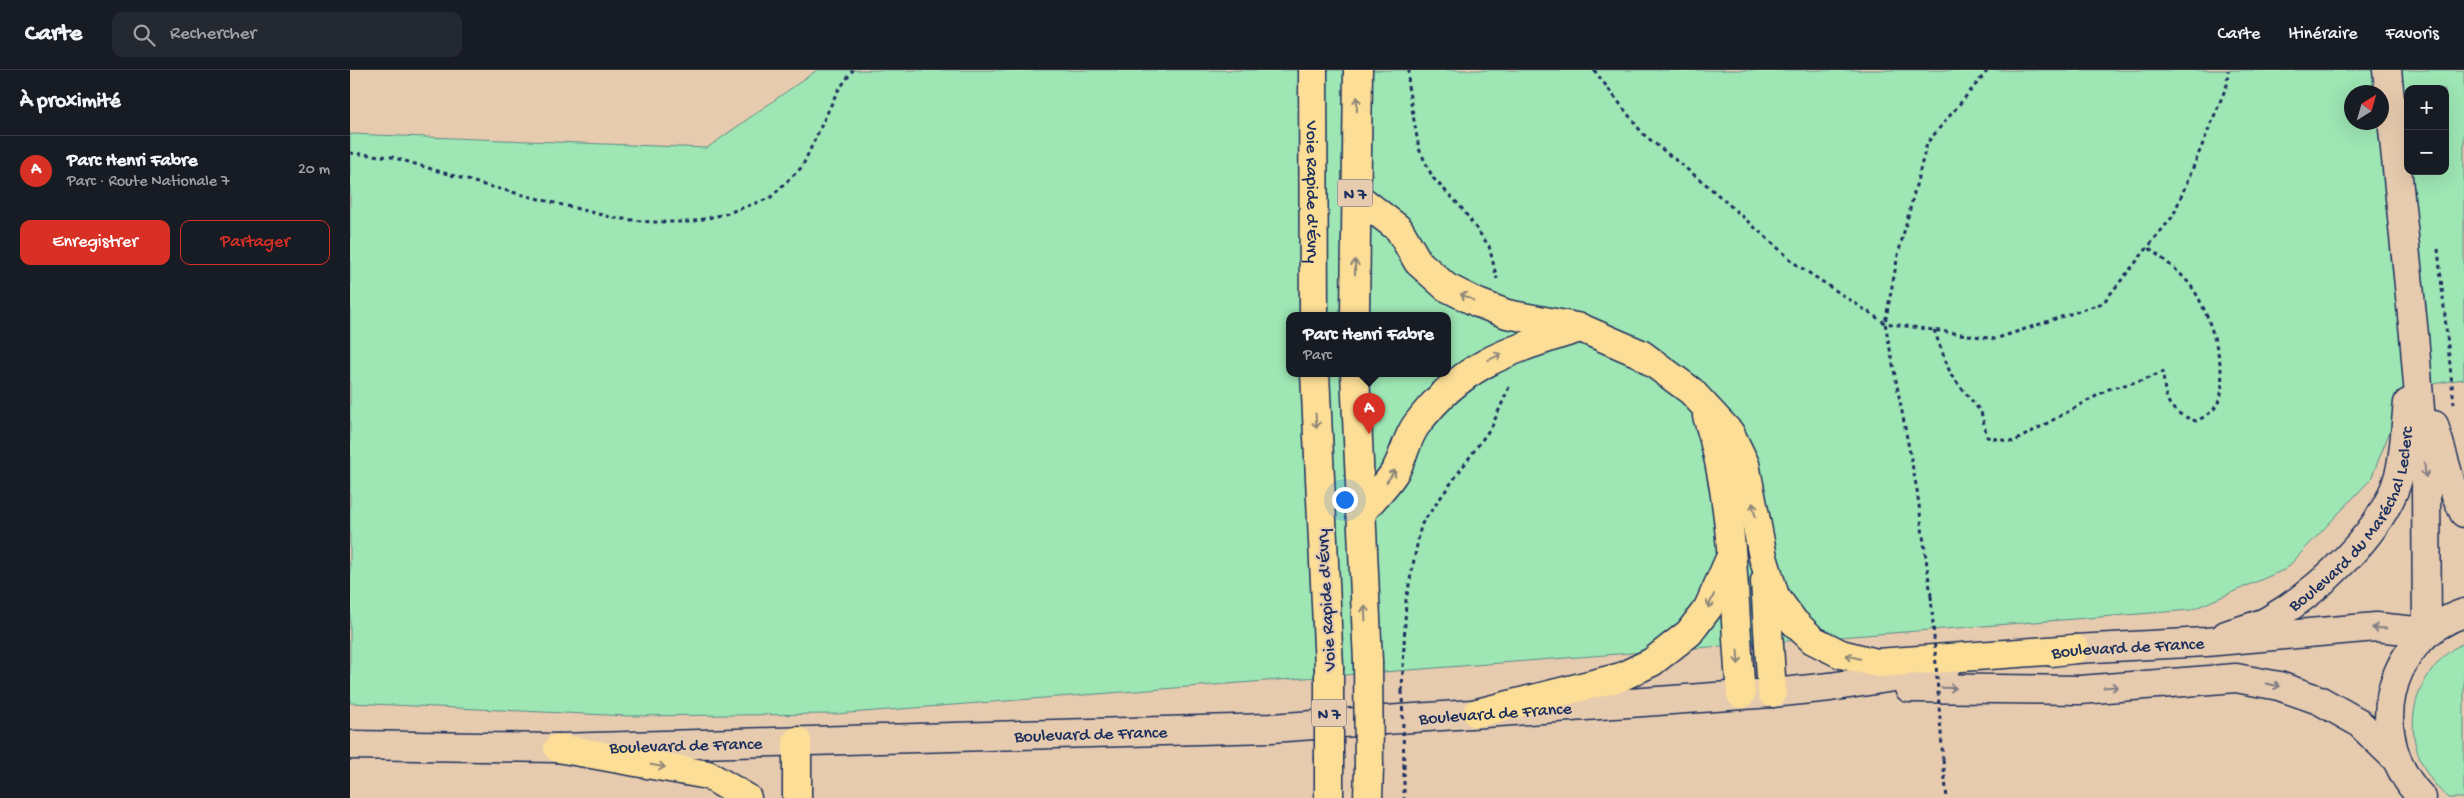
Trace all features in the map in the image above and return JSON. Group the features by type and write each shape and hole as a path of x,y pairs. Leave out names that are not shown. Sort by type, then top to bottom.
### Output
{"main road":[{"name":"Voie Rapide d'Évry","path":"1312,70 1314,312"},
{"name":"N 7","path":"1355,312 1358,70"},
{"name":"Boulevard du Maréchal Leclerc","path":"2387,70 2414,335 2426,484 2427,632"},
{"path":"1355,195 1399,229 1418,262 1446,287 1478,303 1507,314 1581,328 1641,354 1691,391 1730,433 1745,464 1763,557 1775,596 1794,622 1814,640 1841,654 1877,663 2075,648"},
{"path":"1360,514 1394,472 1415,426 1447,388 1480,365 1510,350 1581,328"},
{"name":"Boulevard du Maréchal Leclerc","path":"2414,335 2434,429 2451,484 2464,513"},
{"name":"Boulevard du Maréchal Leclerc","path":"2206,642 2267,621 2314,590 2354,551 2382,514 2399,476 2414,335"},
{"name":"Voie Rapide d'Évry","path":"1315,377 1329,667 1329,798"},
{"path":"1355,377 1368,662 1368,798"},
{"path":"1705,408 1716,442 1731,556 1741,694"},
{"path":"1478,713 1621,677 1652,662 1689,633 1708,608 1731,556"},
{"path":"1763,557 1772,693"},
{"path":"2422,798 2410,786 2395,758 2389,732 2388,705 2396,679 2408,655 2427,632 2454,616 2464,613"},
{"name":"Boulevard de France","path":"350,745 558,748 1271,728 1772,693 1830,687 2075,648 2206,642 2376,627 2427,632"},
{"name":"Boulevard de France","path":"1830,687 2080,690 2236,678 2278,686 2319,700 2358,722 2395,758"},
{"path":"797,741 797,798"},
{"path":"558,748 708,775 747,798"}],"path":[{"path":"350,153 392,157 484,185 614,218 651,222 690,222 725,214 770,198 802,167 837,92 852,70"},
{"path":"1594,70 1643,134 1708,186 1797,265 1885,323 1996,339 2103,303 2173,216 2227,85 2228,70"},
{"path":"1947,798 1931,596 1917,490 1885,323 1898,255 1927,143 1988,70"},
{"path":"2437,240 2454,405"},
{"path":"1934,330 1951,376 1980,412 1987,436 2013,442 2109,389 2144,380 2163,372 2166,401 2180,416 2196,421 2210,414 2220,398 2220,362 2209,322 2190,285 2148,247"},
{"path":"1402,691 1404,798"}],"green space":[{"path":"817,70 2464,70 2464,379 2407,388 2371,479 2286,569 2191,610 836,714 628,716 350,703 350,134 707,148"},
{"path":"2464,643 2464,798 2448,798 2424,768 2417,751 2414,715 2417,697 2425,680 2443,657"}],"place":[{"name":"Parc Henri Fabre","path":"1369,434"}]}
